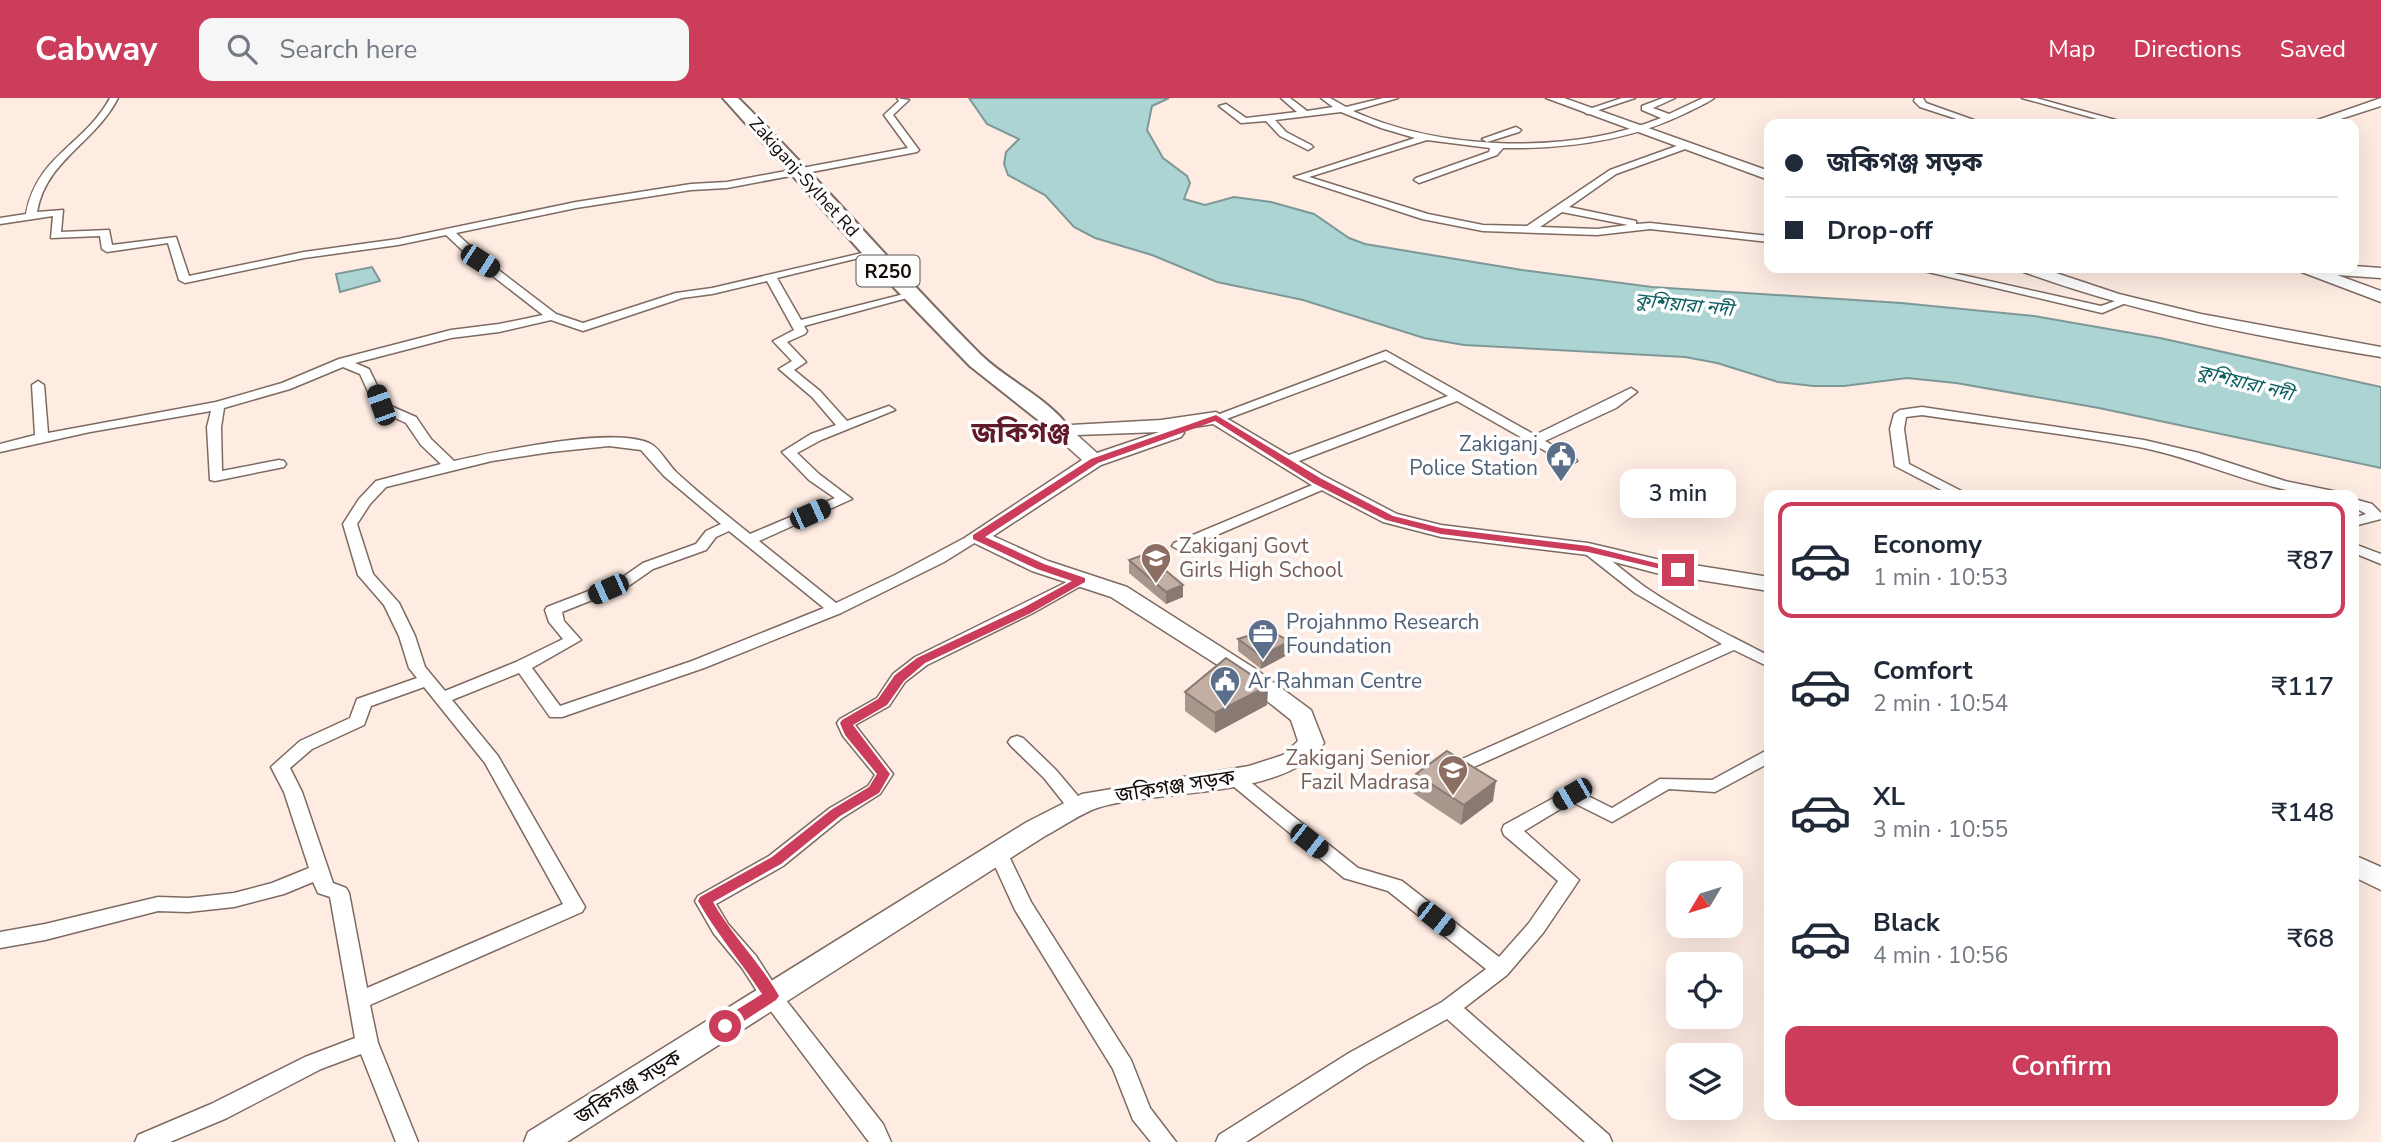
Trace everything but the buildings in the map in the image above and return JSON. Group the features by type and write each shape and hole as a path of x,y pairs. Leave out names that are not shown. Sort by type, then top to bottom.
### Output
{"main road":[{"name":"Zakiganj-Sylhet Rd","path":"730,98 764,132 871,252 978,362 1050,418 1060,430"}],"street":[{"path":"31,216 32,197 50,167 98,123 114,98"},
{"path":"0,221 59,212 55,236 105,232 107,248 172,239 185,280 304,255 398,242 614,199 727,185 914,150 888,115 905,100 901,98"},
{"path":"1285,98 1304,113"},
{"path":"1325,98 1366,120 1427,137 1503,144 1555,144 1638,130 1710,98"},
{"path":"1223,106 1240,121 1343,109 1394,98"},
{"path":"1552,98 1764,174"},
{"path":"1587,111 1631,98"},
{"path":"1667,117 1645,108 1671,98"},
{"path":"1919,98 1918,101 1923,105 1965,119"},
{"path":"2026,98 2106,119"},
{"path":"2329,119 2381,103"},
{"path":"1268,118 1283,135 1308,147"},
{"path":"1483,143 1487,139 1516,130"},
{"path":"1427,137 1299,177 1426,216 1483,228 1597,232 1650,226"},
{"path":"1419,180 1494,153 1493,150 1503,144"},
{"path":"1529,230 1613,172 1685,146"},
{"path":"1559,208 1650,226 1764,238"},
{"path":"447,231 480,261 552,316 583,327 623,311 680,295 712,290 871,252"},
{"path":"2359,271 2381,273"},
{"path":"1939,273 2102,310 2127,300"},
{"path":"2043,273 2127,300 2238,328 2381,352"},
{"path":"2318,273 2381,297"},
{"path":"770,276 801,331 779,341 800,362 785,369 816,394 844,426"},
{"path":"796,324 912,295"},
{"path":"0,448 90,428 218,406 286,386 343,362 451,334 499,328 552,316"},
{"path":"522,666 556,713 655,681 835,610 928,566 1094,461 1386,355 1570,461"},
{"path":"343,362 365,372 381,405 411,420 426,442 451,466"},
{"path":"37,440 42,432 38,385"},
{"path":"1536,440 1631,393"},
{"path":"1286,461 1457,397"},
{"path":"218,406 214,426 215,477 279,464"},
{"path":"748,540 845,499 814,477 789,452 844,426 889,410"},
{"path":"1952,490 1902,466 1897,429 1900,414 1922,411 2144,444 2310,490"},
{"path":"1060,430 1161,426 1216,418 1324,484 1390,518 1441,531 1588,549 1656,566 1764,583"},
{"path":"1060,430 1094,461"},
{"path":"359,1001 575,907 492,760 417,668 407,636 391,603 366,575 350,524 364,502 381,484 489,457 621,442 646,447 660,464 748,540 798,577 835,610"},
{"path":"1179,546 1324,484"},
{"path":"2359,505 2376,516 2359,521"},
{"path":"440,699 522,666 573,640 557,622 553,610 625,582 648,566 701,547 711,534 731,525"},
{"name":"জকিগঞ্জ সড়ক","path":"540,1142 998,853 1077,807 1091,800 1233,777 1292,761 1311,743 1302,716 1246,673 1119,592 1040,566 977,537"},
{"path":"1588,549 1640,590 1683,617 1764,659"},
{"path":"2359,550 2381,560"},
{"path":"880,1142 875,1131 771,996 749,962 721,929 705,901 776,861 836,813 874,790 884,774 849,732 846,723 883,702 899,678 921,661 1082,580"},
{"path":"1459,767 1737,643"},
{"path":"407,1142 367,1043 339,893 325,888 293,792 280,766 306,745 358,721 363,703 426,681"},
{"path":"1017,742 1050,774 1077,807"},
{"path":"1227,1142 1357,1059 1449,1008 1509,962 1569,880 1511,830 1572,794 1612,816 1666,783 1716,786 1764,758"},
{"path":"1233,777 1351,873 1395,887 1500,969"},
{"path":"998,853 1022,905 1123,1066 1141,1113 1166,1142"},
{"path":"2359,868 2381,880"},
{"path":"0,940 45,932 158,904 188,905 234,900 277,889 318,872"},
{"path":"1449,1008 1601,1142"},
{"path":"146,1142 219,1111 313,1063 367,1043"}],"water":[{"name":"কুশিয়ারা নদী","path":"969,98 1169,98 1152,106 1147,130 1163,158 1187,176 1190,183 1184,199 1205,205 1234,197 1271,202 1314,214 1349,238 1365,244 1522,270 1652,287 1901,303 2034,316 2160,338 2381,387 2381,468 2099,408 1956,383 1907,378 1844,386 1813,386 1778,382 1717,363 1685,357 1464,345 1424,338 1303,300 1217,282 1152,255 1095,238 1074,227 1045,195 1008,175 1004,164 1006,152 1019,139 987,124"},
{"path":"372,267 380,281 340,292 336,274"}],"place":[{"name":"Zakiganj Police Station","path":"1561,483"},
{"name":"Zakiganj Govt Girls High School","path":"1156,585"},
{"name":"Projahnmo Research Foundation","path":"1263,661"},
{"name":"Ar Rahman Centre","path":"1225,708"},
{"name":"Zakiganj Senior Fazil Madrasa","path":"1453,797"}],"district":[{"name":"জকিগঞ্জ","path":"1021,432"}],"route":[{"path":"725,1026 771,996 749,962 721,929 705,901 776,861 836,813 874,790 884,774 849,732 846,723 883,702 899,678 921,661 1082,580 1040,566 977,537 1094,461 1216,418 1317,481 1390,518 1441,531 1588,549 1678,570"}]}
